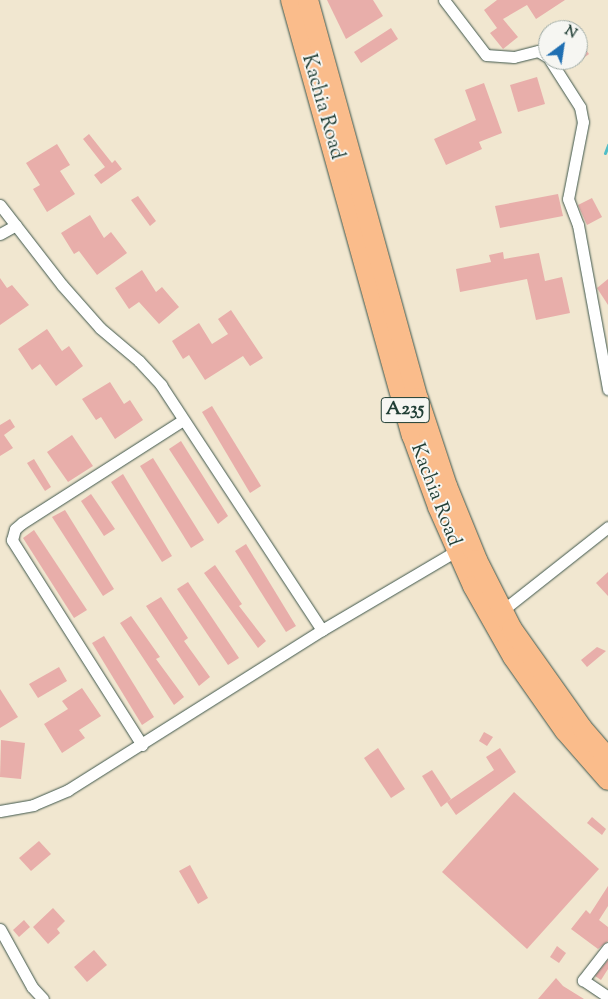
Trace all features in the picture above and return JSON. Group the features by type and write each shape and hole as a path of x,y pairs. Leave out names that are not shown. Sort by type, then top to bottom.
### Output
{"highway":[{"name":"Kachia Road","path":"290,0 412,435 456,550 513,657 565,731 608,780"},
{"name":"Kachia Road","path":"308,0 430,438 463,526 503,610 555,691 608,758"}],"street":[{"path":"444,0 486,55 514,57 538,51"},
{"path":"556,70 580,107 583,122 568,198 578,225 608,389"},
{"path":"0,205 100,328 139,361 160,385 322,630"},
{"path":"0,234 16,225"},
{"path":"598,330 608,321"},
{"path":"142,744 12,540 15,529 22,523 182,420"},
{"path":"503,610 608,527"},
{"path":"0,811 33,805 68,790 322,630 456,550"},
{"path":"0,929 32,987 43,999"},
{"path":"608,948 583,980 608,997"}],"building":[{"path":"327,0 373,0 383,16 346,39"},
{"path":"497,0 565,0 536,19 527,5 503,19 518,37 503,49 490,33 497,28 484,10"},
{"path":"391,28 398,39 361,63 354,52"},
{"path":"537,77 545,104 518,112 510,85"},
{"path":"484,83 502,133 479,142 482,149 446,165 434,139 476,120 465,90"},
{"path":"89,134 112,163 115,160 122,169 101,184 94,175 105,167 83,139"},
{"path":"57,144 70,165 60,171 75,194 47,212 33,189 40,185 26,163"},
{"path":"558,194 563,216 500,228 495,206"},
{"path":"138,196 156,221 150,226 131,200"},
{"path":"592,198 602,217 587,225 578,205"},
{"path":"90,215 104,238 111,232 127,253 97,275 79,251 74,254 61,233"},
{"path":"503,252 504,259 539,253 545,281 562,277 570,313 536,320 527,279 460,292 456,269 491,262 489,255"},
{"path":"142,270 156,292 162,287 179,307 159,324 139,302 129,309 115,288"},
{"path":"0,278 7,288 12,285 29,305 0,325"},
{"path":"608,279 608,305 597,288"},
{"path":"231,310 263,358 250,366 243,356 205,380 189,355 183,359 172,341 199,323 212,344 228,334 218,319"},
{"path":"47,329 62,351 69,346 83,366 56,386 40,364 32,370 18,349"},
{"path":"110,382 124,404 130,400 143,420 115,439 101,417 96,420 82,399"},
{"path":"212,406 261,486 250,493 202,412"},
{"path":"10,419 15,427 4,435 13,448 0,456 0,425"},
{"path":"72,435 93,466 68,482 47,452"},
{"path":"181,441 228,516 218,524 169,449"},
{"path":"153,458 204,540 191,548 140,466"},
{"path":"34,459 51,487 45,491 27,463"},
{"path":"123,474 172,556 162,562 111,482"},
{"path":"91,494 115,529 104,536 81,501"},
{"path":"65,510 114,589 103,596 52,517"},
{"path":"34,530 87,610 74,618 23,538"},
{"path":"246,544 296,626 286,632 235,551"},
{"path":"215,565 242,604 239,606 266,641 258,648 204,573"},
{"path":"608,572 608,596 596,583"},
{"path":"188,582 239,658 228,665 177,589"},
{"path":"161,597 188,638 184,641 210,677 199,686 146,606"},
{"path":"131,616 160,657 156,659 184,697 174,705 120,623"},
{"path":"104,636 154,717 142,725 92,643"},
{"path":"597,647 606,651 587,667 581,660"},
{"path":"59,667 67,681 38,698 29,684"},
{"path":"82,688 101,716 79,730 85,738 62,753 44,724 68,709 62,701"},
{"path":"0,689 18,717 0,728"},
{"path":"484,732 493,737 487,746 479,741"},
{"path":"1,740 25,743 21,779 0,777"},
{"path":"378,748 405,789 391,798 364,758"},
{"path":"500,748 516,772 456,815 447,802 494,770 486,757"},
{"path":"432,770 451,799 441,807 422,776"},
{"path":"514,792 599,869 527,949 442,872"},
{"path":"592,817 606,829 602,835 587,823"},
{"path":"39,841 51,854 31,871 19,858"},
{"path":"190,865 208,898 198,904 179,871"},
{"path":"608,886 608,906 599,920 608,927 608,941 598,949 571,929 586,910 590,914"},
{"path":"53,908 65,921 57,929 60,933 48,944 33,927"},
{"path":"24,920 30,927 19,937 13,930"},
{"path":"557,946 566,953 559,963 550,957"},
{"path":"94,950 107,965 87,982 74,967"},
{"path":"608,960 608,969 601,980 595,976"},
{"path":"556,978 563,986 584,999 538,999"}],"waterway":[{"path":"605,153 608,145"}]}
